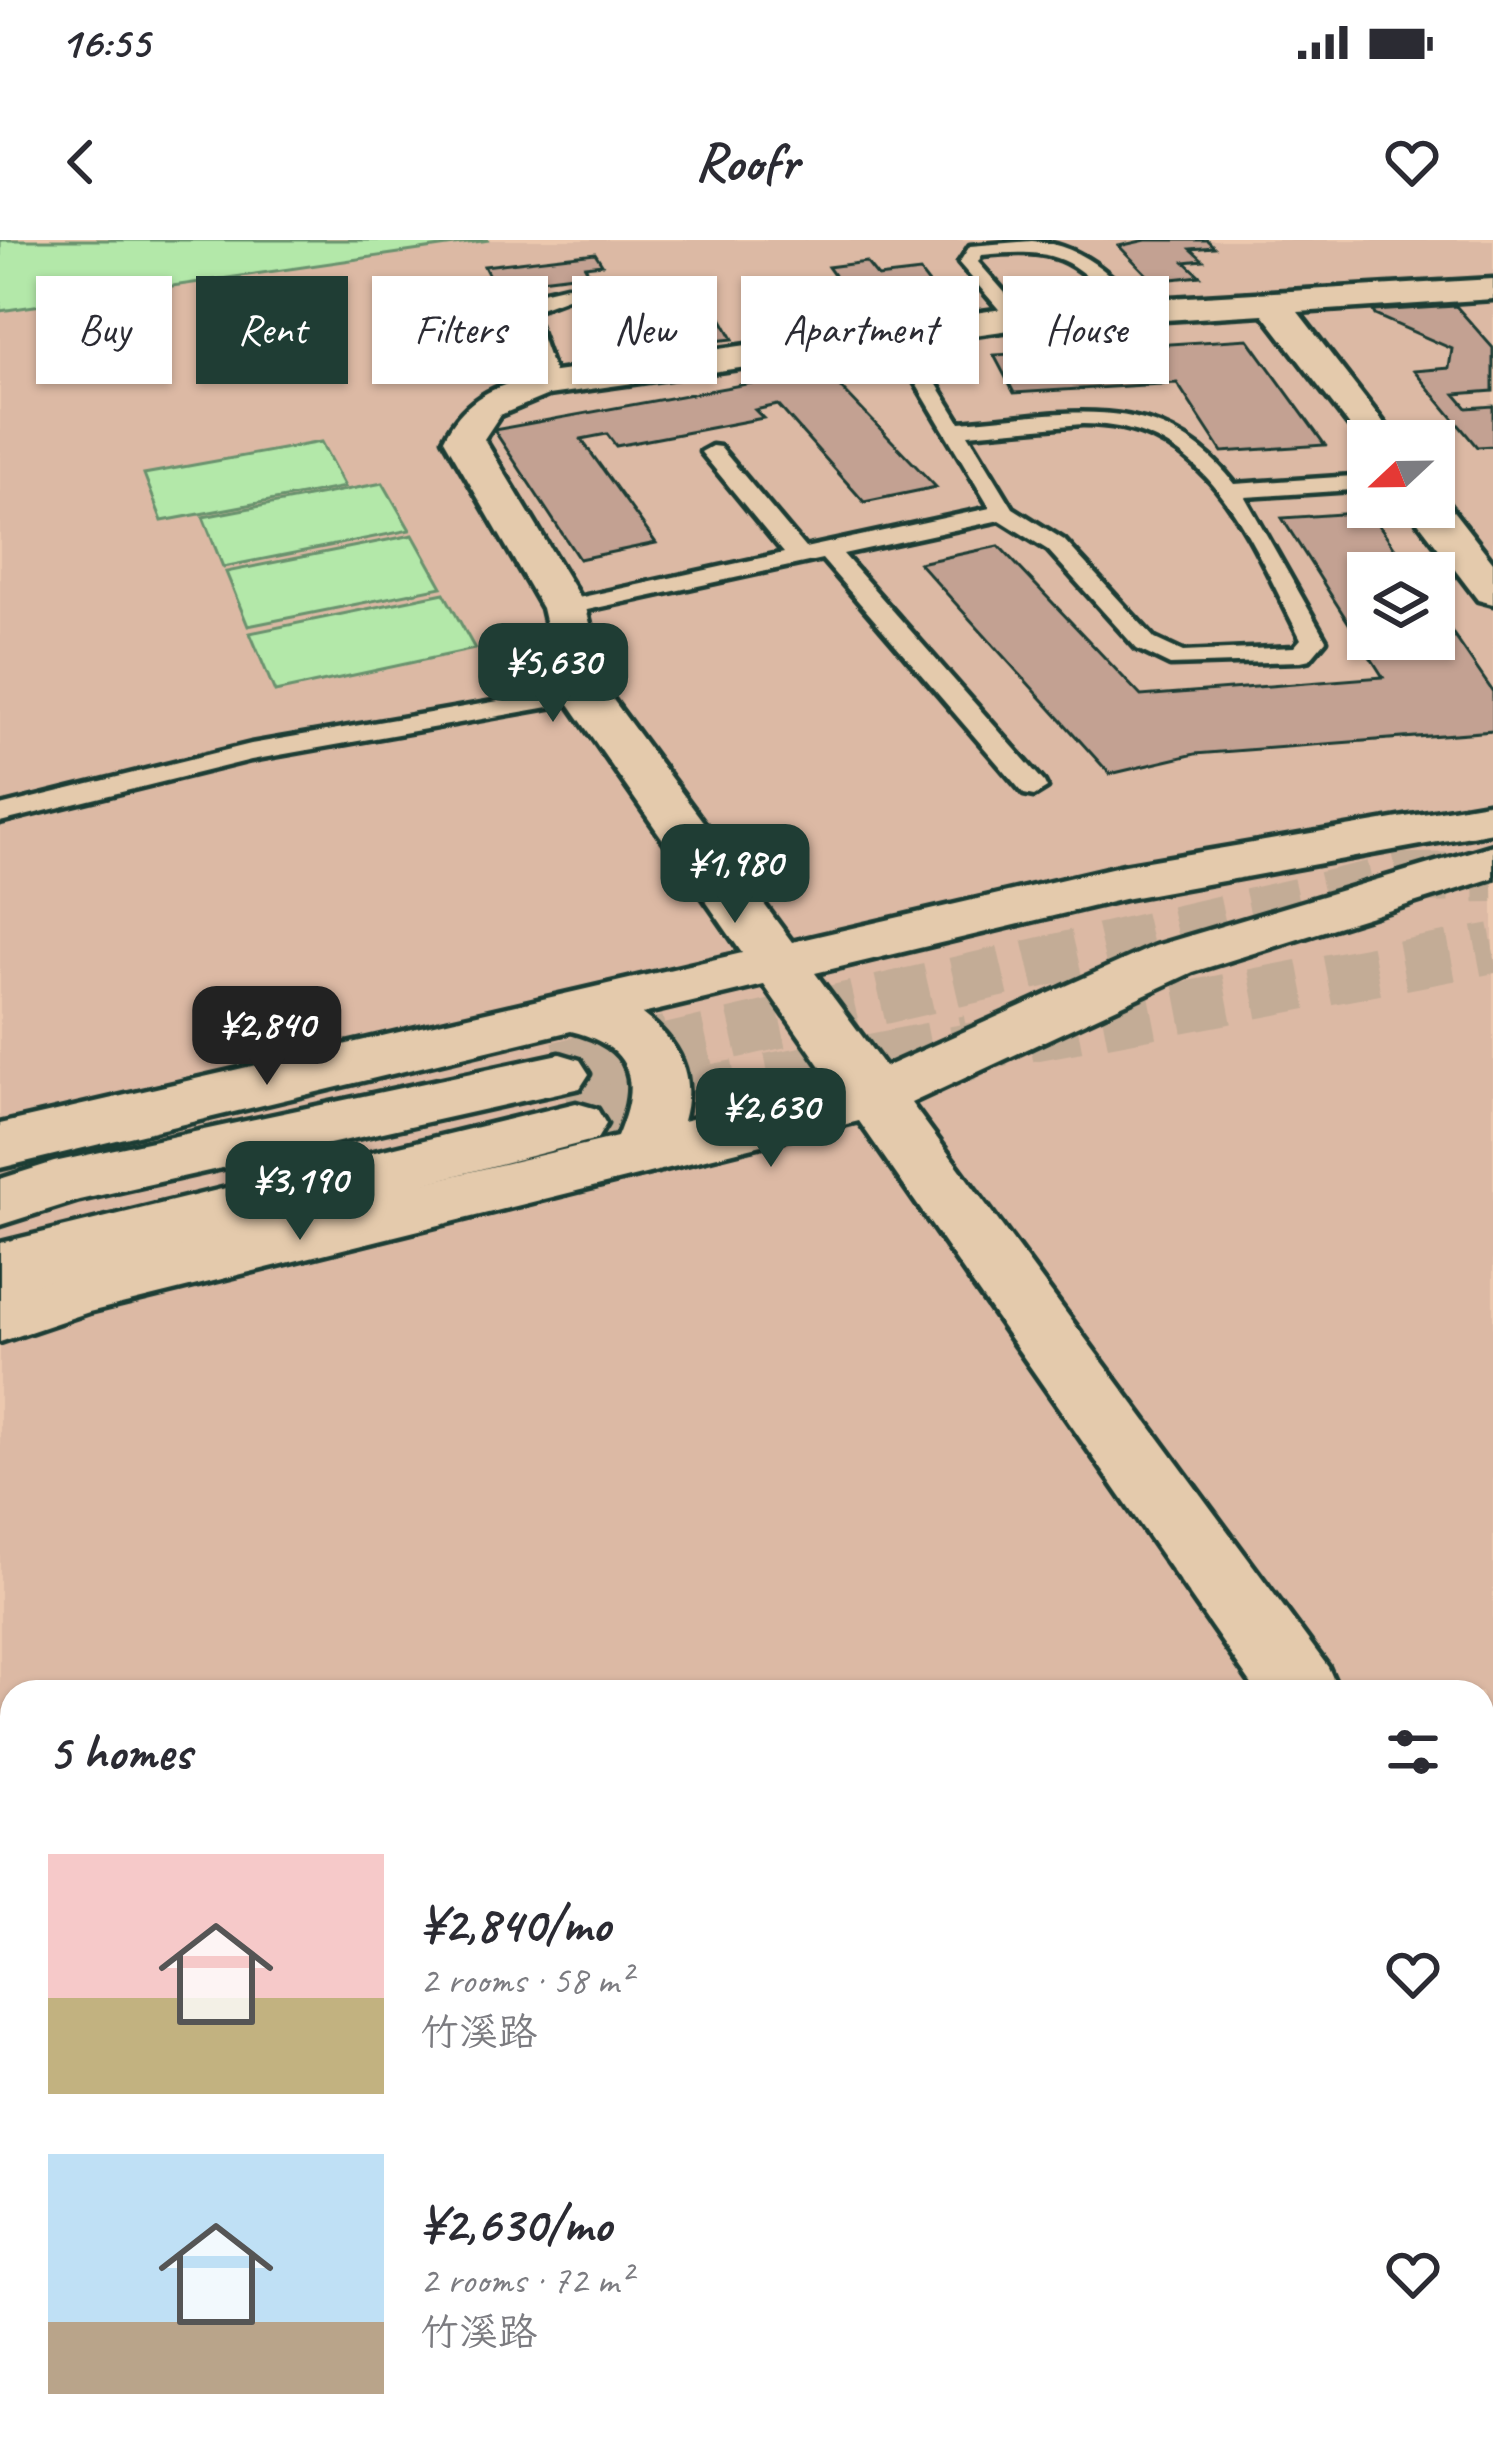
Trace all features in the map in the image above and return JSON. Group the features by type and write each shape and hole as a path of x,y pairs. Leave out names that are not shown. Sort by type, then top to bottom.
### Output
{"street":[{"path":"1169,308 1493,289"},
{"path":"1273,303 1362,420"},
{"path":"548,383 572,379"},
{"path":"544,384 507,393 472,417 464,439 564,608 585,694 1292,1680"},
{"path":"1444,528 1493,591"},
{"path":"0,1146 1124,882 1493,817"},
{"path":"0,1316 86,1288 874,1096 1174,958 1493,861"},
{"path":"568,1011 622,1028 647,1051 663,1087 658,1119 637,1154"},
{"path":"0,1202 76,1178 568,1099 0,1268"}],"lane":[{"path":"1003,302 968,263 976,250 1034,242 1066,246 1098,276"},
{"path":"927,384 954,429 1004,512 1056,544 1146,644 1179,660 1301,653 1314,640 1230,490 1179,438 1122,419 954,429"},
{"path":"712,452 800,557"},
{"path":"1230,490 1347,483"},
{"path":"564,608 1004,512"},
{"path":"828,551 1034,788"},
{"path":"0,814 251,752 585,694"}],"shaded area":[{"path":"490,240 1493,240 1493,1680 0,1680 0,311 36,306 36,384 172,384 172,286 196,283 196,384 348,384 348,276 242,276"}],"green space":[{"path":"0,240 489,240 241,276 196,276 196,283 172,286 172,276 36,276 36,306 0,311"},
{"path":"321,442 345,487 162,521 144,474"},
{"path":"383,483 410,530 223,567 203,517"},
{"path":"413,535 442,587 248,626 226,572"},
{"path":"444,593 475,649 275,692 250,633"}],"building":[{"path":"1146,240 1207,240 1214,247 1191,249 1203,260 1185,262 1200,276 1169,279 1148,276 1119,246"},
{"path":"595,253 602,264 585,266 589,273 548,278 489,276 484,266"},
{"path":"866,262 877,276 834,276 828,267"},
{"path":"1456,306 1493,348 1493,391 1455,394 1467,408 1493,406 1493,446 1477,447 1414,371 1449,368 1452,349 1373,311"},
{"path":"717,311 733,339 717,341"},
{"path":"1248,339 1325,445 1222,452 1177,383 1169,383 1169,344"},
{"path":"747,384 837,384 936,487 864,502 778,405 755,410 763,418 616,446 607,434 581,439 656,543 579,559 494,430"},
{"path":"1009,384 1161,384 1014,393"},
{"path":"1347,514 1347,528 1381,528 1398,552 1347,552 1347,620 1282,518"},
{"path":"999,546 1141,696 1383,677 1372,660 1455,660 1455,637 1493,692 1493,731 1195,754 1110,774 919,563"}],"tunnel":[{"path":"658,1051 1405,878 1493,877"},
{"path":"954,1051 1493,948"},
{"path":"560,1074 670,1048"},
{"path":"576,1124 970,1048"}]}
